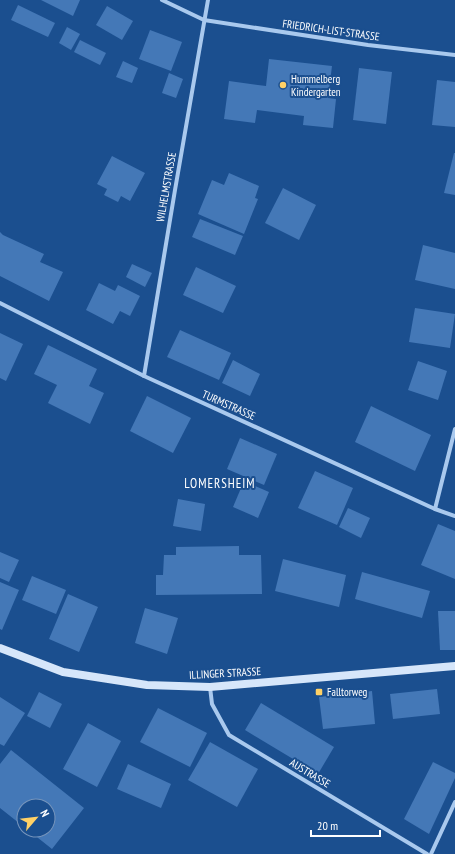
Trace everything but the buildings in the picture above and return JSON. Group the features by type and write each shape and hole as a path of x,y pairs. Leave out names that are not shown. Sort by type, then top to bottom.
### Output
{"street":[{"name":"FRIEDRICH-LIST-STRASSE","path":"162,0 204,20 368,45 455,55"},
{"name":"WILHELMSTRASSE","path":"144,376 174,190 208,0"},
{"name":"TURMSTRASSE","path":"0,303 144,376 435,509 455,516"},
{"path":"435,509 455,429"},
{"name":"ILLINGER STRASSE","path":"0,648 63,672 147,685 210,687 455,666"},
{"name":"AUSTRASSE","path":"210,687 212,704 229,735 427,854"},
{"path":"430,854 455,802"}],"place":[{"name":"Hummelberg Kindergarten","path":"283,85"},
{"name":"Falltorweg","path":"319,692"}],"district":[{"name":"LOMERSHEIM","path":"220,483"}]}
